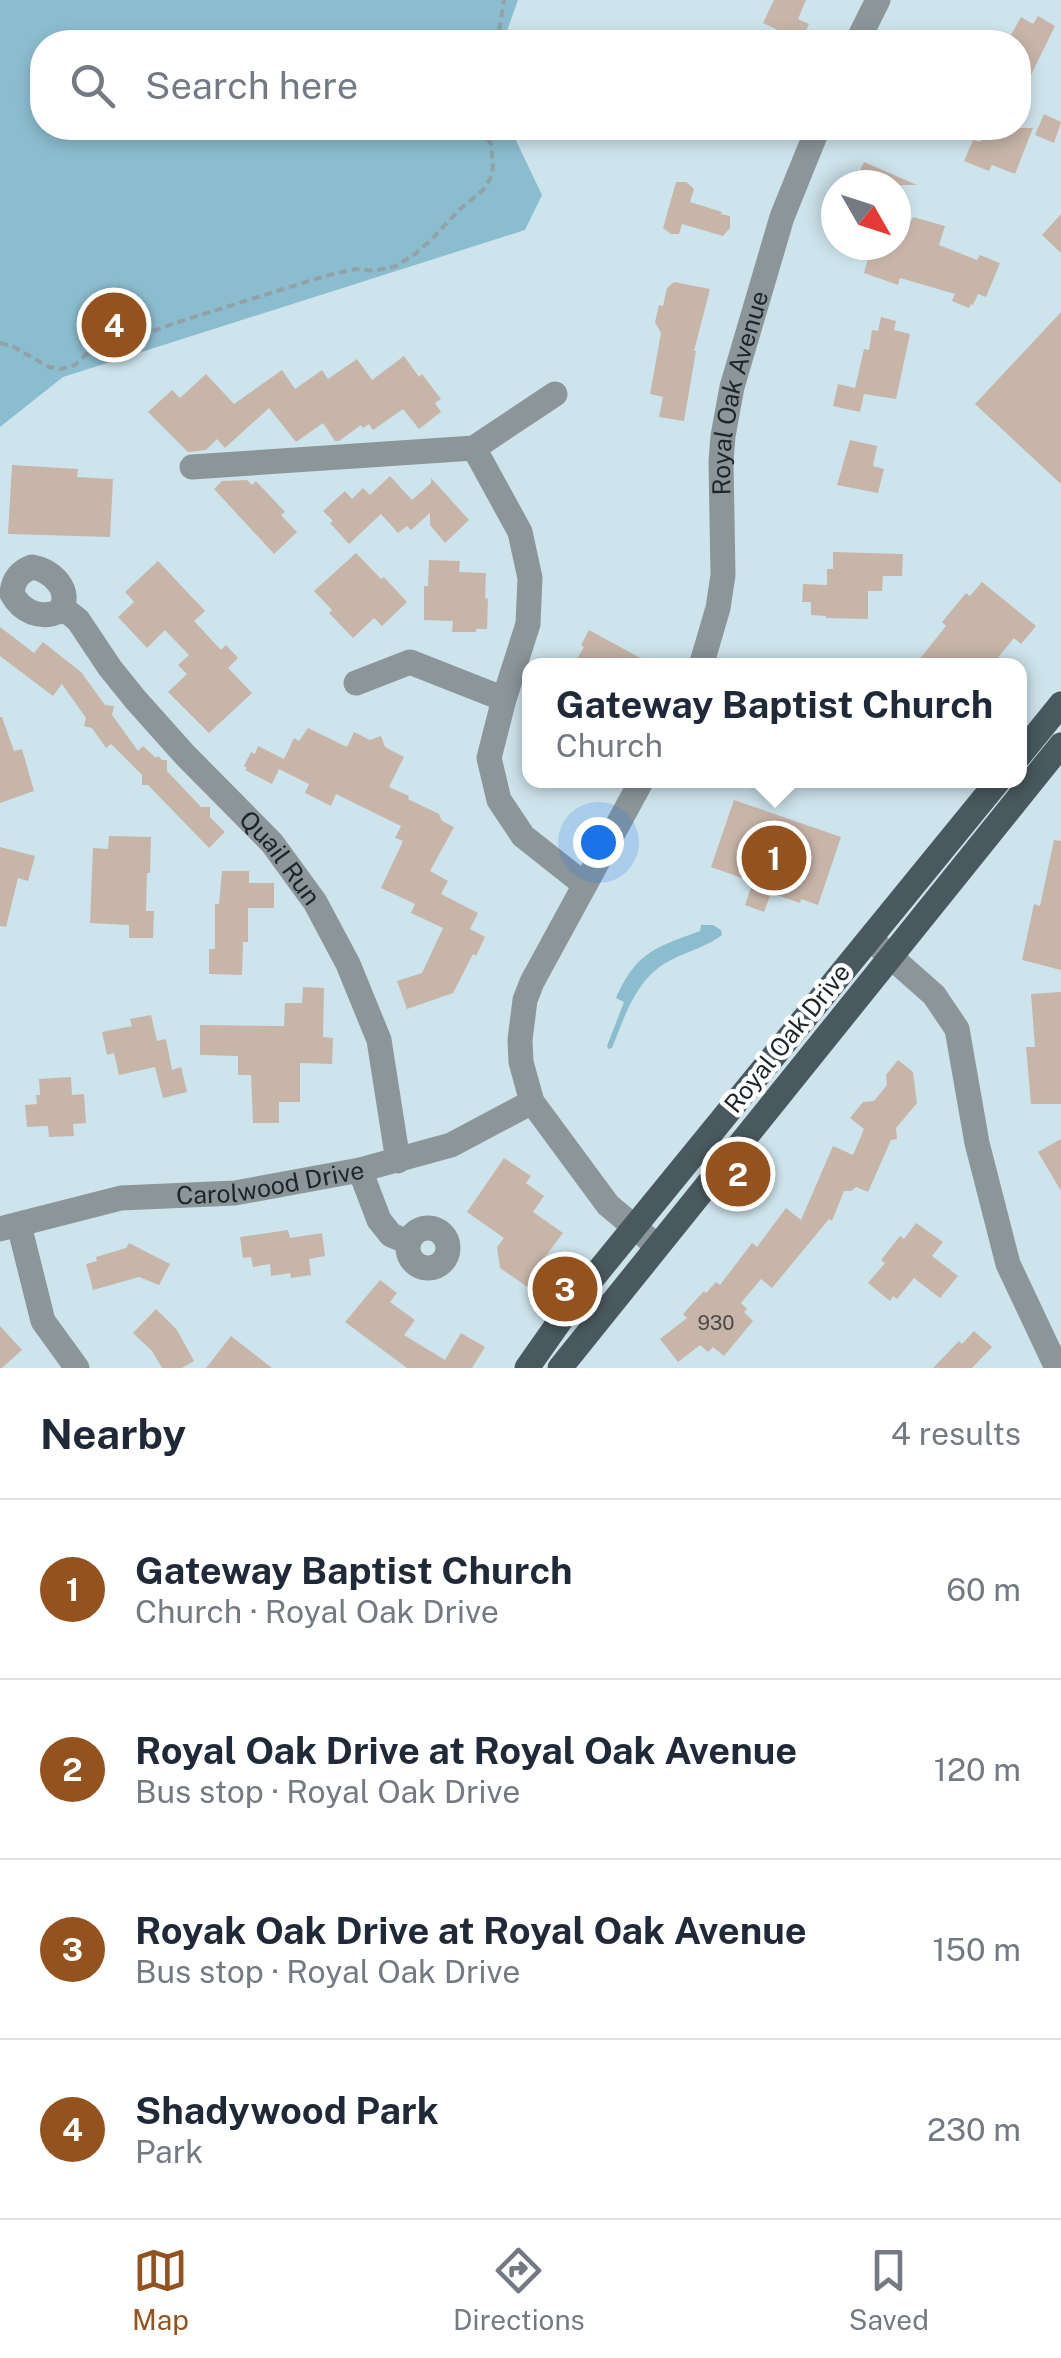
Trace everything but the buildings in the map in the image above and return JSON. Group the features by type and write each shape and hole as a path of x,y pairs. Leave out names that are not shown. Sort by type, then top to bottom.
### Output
{"main road":[{"path":"1027,746 1061,704"},
{"name":"Royal Oak Drive","path":"1027,787 1061,745"},
{"name":"Royal Oak Drive","path":"526,1368 634,1227 993,788"},
{"name":"Royal Oak Drive","path":"560,1368 1027,788"}],"street":[{"path":"863,30 878,0"},
{"name":"Royal Oak Avenue","path":"704,658 723,575 721,461 729,399 764,274 813,140"},
{"path":"192,467 474,448 555,394"},
{"path":"474,448 520,532 530,578 528,624 489,758 499,800 523,836 585,885"},
{"name":"Quail Run","path":"63,608 78,620 135,700 272,843 315,902 348,964 378,1040 398,1161"},
{"path":"356,683 410,662 504,700"},
{"path":"638,788 541,964 526,1000 520,1040 532,1102 608,1205 656,1246"},
{"path":"870,939 934,994 957,1029 976,1143 1008,1264 1056,1365"},
{"name":"Carolwood Drive","path":"9,1227 121,1198 235,1193 398,1161 451,1145 532,1102"},
{"path":"360,1170 379,1220 391,1235 408,1242"},
{"path":"9,1227 42,1321 77,1368"}],"path":[{"path":"499,30 504,0"},
{"path":"0,343 60,369 75,365 92,349 114,340 140,336 325,276 396,266 416,254 483,190 493,167 488,140"}],"shaded area":[{"path":"0,0 518,0 507,30 30,30 30,140 516,140 542,195 525,230 63,377 0,427"},
{"path":"701,925 713,925 722,935 650,975 634,997 612,1048 608,1049 624,1002 616,998 632,971 649,954 700,931"}],"place":[{"name":"Shadywood Park","path":"114,325"},
{"name":"Gateway Baptist Church","path":"774,858"},
{"name":"Royal Oak Drive at Royal Oak Avenue","path":"738,1174"},
{"name":"Royak Oak Drive at Royal Oak Avenue","path":"565,1289"}]}
